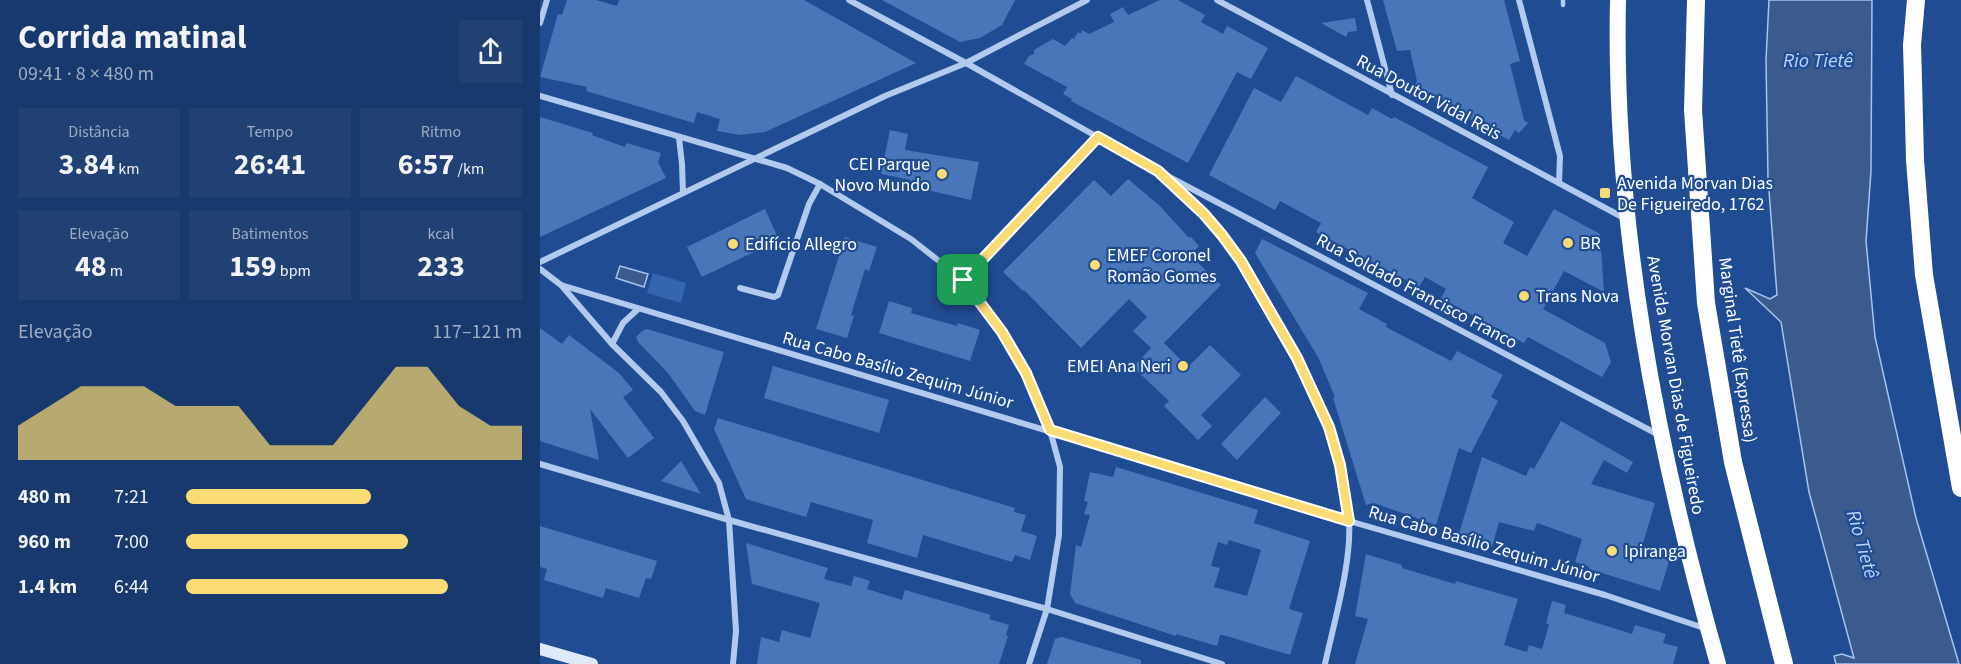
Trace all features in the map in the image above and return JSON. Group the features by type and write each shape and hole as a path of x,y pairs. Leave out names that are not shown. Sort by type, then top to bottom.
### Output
{"highway":[{"name":"Avenida Morvan Dias de Figueiredo","path":"1618,0 1617,62 1624,193 1646,350 1687,550 1718,664"},
{"name":"Marginal Tietê (Expressa)","path":"1696,0 1693,110 1706,303 1733,462 1784,664"},
{"path":"1916,0 1912,45 1913,80 1924,275 1961,488"}],"main road":[{"path":"540,649 592,664"}],"street":[{"path":"540,23 547,0"},
{"path":"849,0 1158,171 1204,214 1241,261 1297,358 1329,427 1340,465 1349,521 1348,545 1326,664"},
{"path":"540,262 885,96 966,63 1087,0"},
{"name":"Rua Doutor Vidal Reis","path":"1216,0 1628,220"},
{"path":"1366,0 1392,94"},
{"path":"1519,0 1560,156 1559,183"},
{"path":"540,96 787,168 820,184 911,239 963,280 1002,332 1026,373 1050,430 1060,467 1059,535 1047,609 1029,664"},
{"path":"963,280 1098,137"},
{"path":"679,138 683,193"},
{"name":"Rua Soldado Francisco Franco","path":"1158,171 1662,437"},
{"path":"740,288 774,297 778,295 809,204 820,184"},
{"path":"540,268 561,285 612,344 661,392 683,422 719,483 729,520 736,631 733,664"},
{"name":"Rua Cabo Basílio Zequim Júnior","path":"561,285 1349,521 1605,595 1708,629"},
{"path":"612,344 623,323 638,309"},
{"path":"540,464 729,520 1047,609 1222,664"}],"shaded area":[{"path":"653,273 686,283 681,303 647,293"}],"water":[{"name":"Rio Tietê","path":"1769,0 1872,0 1871,171 1866,241 1875,337 1916,518 1959,664 1836,664 1834,656 1842,654 1854,658 1809,492 1781,322 1745,288 1770,299 1777,295 1768,178 1766,60"},
{"path":"620,266 648,274 644,287 616,278"}],"building":[{"path":"567,0 596,0 617,6 619,0 804,0 916,63 765,132 740,135 717,131 720,119 697,112 694,123 586,91 587,87 540,77 558,14 562,15"},
{"path":"882,0 1015,0 1002,25 980,38 960,42"},
{"path":"1160,0 1178,0 1205,15 1201,22 1223,34 1227,26 1268,48 1251,79 1237,72 1188,163 1071,101 1072,99 1063,94 1067,87 1024,64 1029,56 1034,54 1034,50 1053,39 1065,46 1072,38 1074,39 1078,32 1081,34 1082,30 1089,34 1114,22 1110,14 1123,7 1128,15"},
{"path":"1383,0 1504,0 1520,61 1510,64 1524,120 1528,123 1519,133 1515,130 1509,140 1434,100 1414,86 1417,81 1410,50 1397,51"},
{"path":"1355,18 1357,31 1348,32 1346,37 1321,23"},
{"path":"1296,76 1368,115 1372,108 1392,119 1394,117 1488,167 1472,198 1514,222 1503,243 1527,256 1554,209 1600,234 1604,292 1564,271 1543,309 1605,343 1611,362 1602,377 1528,337 1524,343 1441,298 1446,289 1425,277 1419,287 1316,232 1321,223 1280,201 1275,210 1209,175 1254,88 1281,102"},
{"path":"540,117 593,133 592,135 625,147 626,143 661,153 658,162 666,178 540,237"},
{"path":"890,130 908,134 905,150 979,162 971,200 910,186 911,180 881,174"},
{"name":"EMEF Coronel Romão Gomes","path":"1128,179 1160,206 1199,246 1190,255 1221,285 1164,343 1188,367 1210,345 1241,375 1201,415 1212,426 1198,440 1164,406 1169,401 1133,367 1151,348 1133,331 1147,317 1129,299 1081,348 1003,272 1094,180 1111,196"},
{"name":"Edifício Allegro","path":"765,209 779,240 702,277 687,247"},
{"path":"845,237 877,247 869,271 865,269 851,315 854,316 847,338 816,329"},
{"path":"1262,239 1368,293 1359,309 1387,324 1386,327 1451,361 1457,351 1503,375 1491,397 1498,401 1471,453 1459,448 1436,525 1374,503 1366,505 1333,398 1335,397 1318,357 1255,253"},
{"path":"889,301 912,308 911,313 980,330 970,361 879,333"},
{"path":"540,328 562,344 569,335 619,373 633,390 623,397 654,438 628,458 590,409 599,460 540,441"},
{"path":"647,329 724,352 705,415 695,411 668,373 638,342 636,337"},
{"path":"773,366 889,400 879,433 764,398"},
{"path":"1265,397 1281,413 1237,460 1221,444"},
{"path":"718,418 1015,508 1014,512 1026,515 1021,531 1037,536 1030,560 1015,555 1012,562 923,535 917,558 867,543 873,520 811,502 806,517 746,499 714,429"},
{"path":"1561,421 1633,462 1627,473 1604,460 1591,484 1655,503 1641,550 1670,558 1660,591 1589,569 1575,562 1582,539 1537,523 1534,531 1499,522 1492,547 1458,537 1482,457 1526,476 1530,467 1534,469"},
{"path":"681,461 701,494 661,481"},
{"path":"1116,467 1258,510 1254,523 1310,541 1289,609 1303,613 1290,655 1223,635 1220,635 1217,646 1176,634 1176,636 1075,603 1070,594 1076,545 1081,547 1090,515 1084,514 1088,502 1084,501 1090,472 1113,477","holes":["1229,540 1261,550 1247,596 1214,587 1220,568 1211,566 1218,542 1227,545"]},
{"path":"540,526 657,561 651,579 646,578 639,598 606,588 603,598 544,580 547,569 540,567"},
{"path":"746,543 828,568 824,579 851,586 854,576 870,581 867,589 902,600 905,590 991,615 989,619 1009,625 999,664 757,664 761,637 779,642 782,630 810,638 820,603 752,584"},
{"path":"1366,554 1455,584 1456,581 1518,599 1504,645 1527,652 1529,645 1542,649 1549,625 1546,623 1552,601 1566,605 1564,613 1632,634 1635,625 1666,634 1663,643 1678,647 1673,664 1355,664 1368,619 1355,616"},
{"path":"1062,637 1141,660 1141,664 1047,664 1055,639"}],"place":[{"name":"CEI Parque Novo Mundo","path":"942,174"},
{"name":"Avenida Morvan Dias De Figueiredo, 1762","path":"1605,193"},
{"name":"BR","path":"1568,243"},
{"name":"Edifício Allegro","path":"733,244"},
{"name":"EMEF Coronel Romão Gomes","path":"1095,265"},
{"name":"Trans Nova","path":"1524,296"},
{"name":"EMEI Ana Neri","path":"1183,366"},
{"name":"Ipiranga","path":"1612,551"}],"route":[{"path":"1098,137 1158,171 1204,214 1222,235 1266,302 1297,358 1329,427 1340,465 1349,521 1050,430 1026,373 1002,332 963,280 1098,137"}]}
